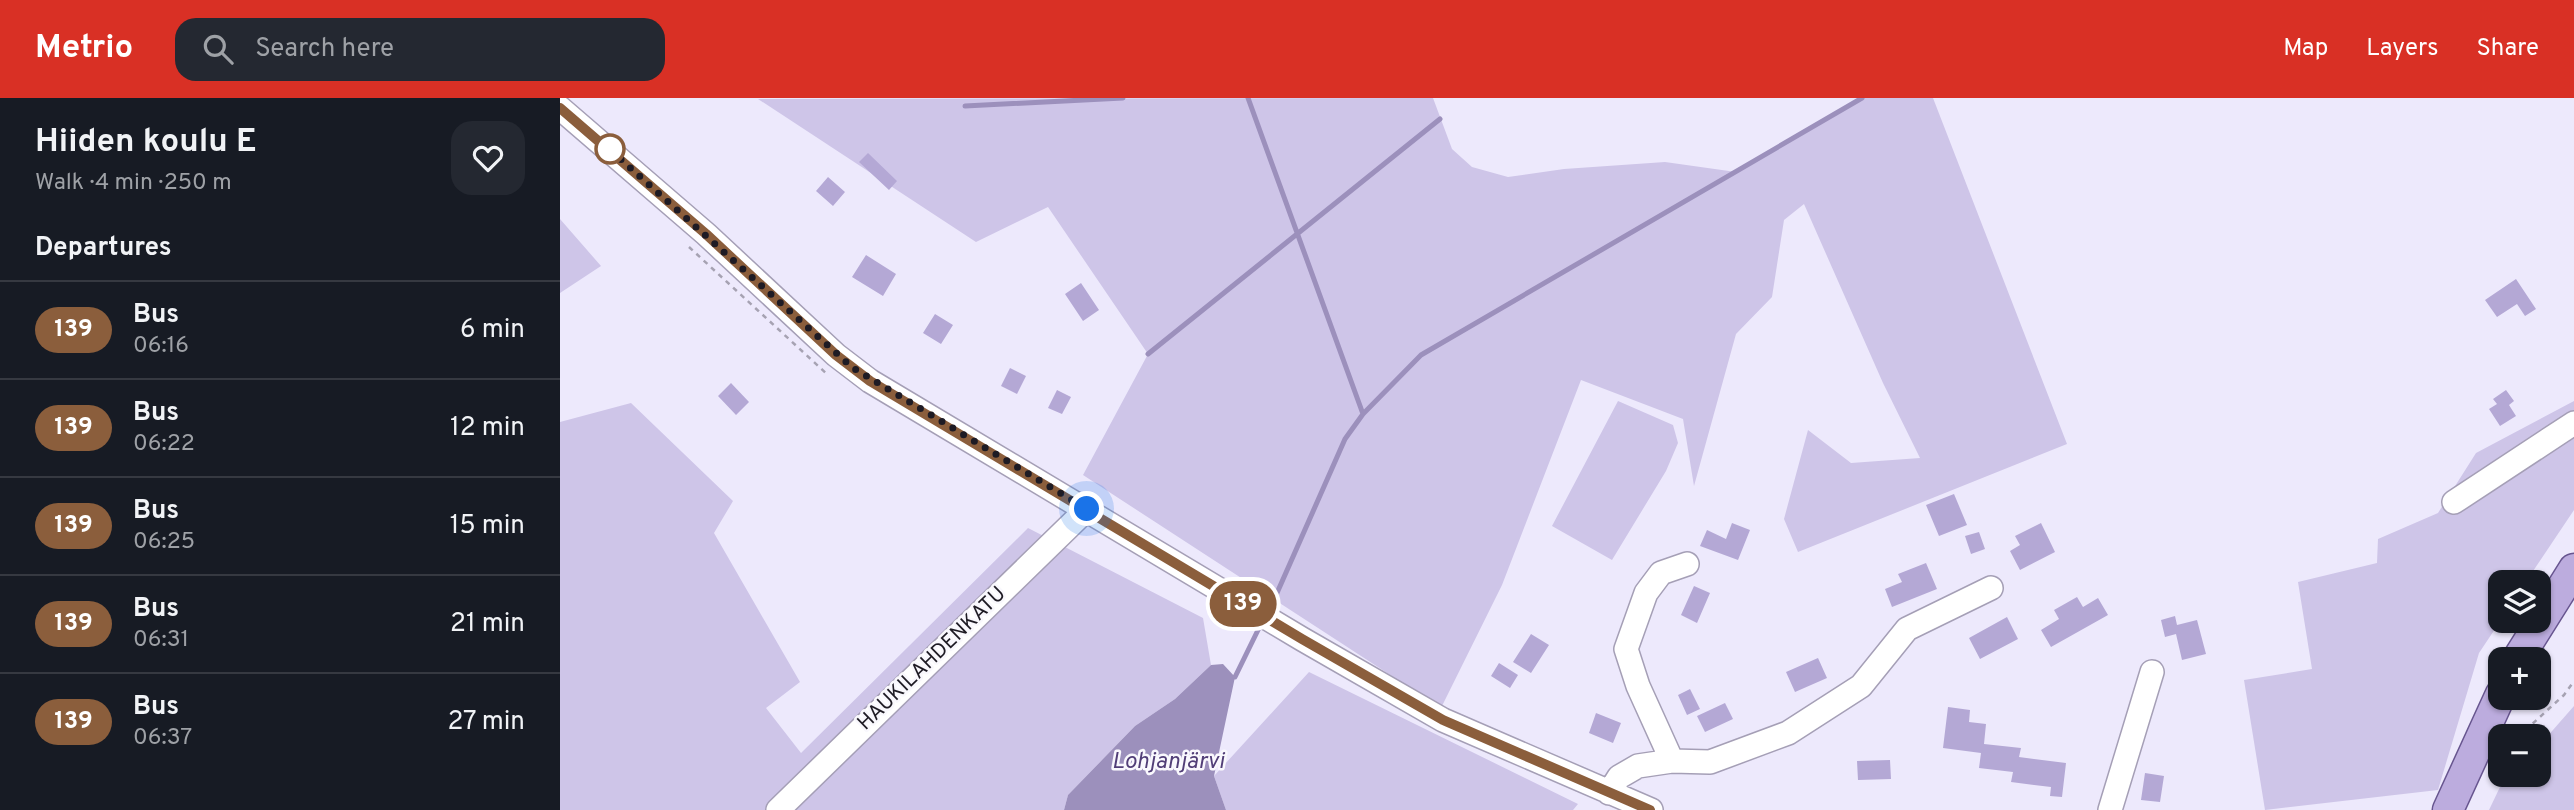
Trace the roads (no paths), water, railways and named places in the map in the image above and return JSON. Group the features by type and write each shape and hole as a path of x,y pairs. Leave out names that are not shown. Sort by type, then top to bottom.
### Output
{"main road":[{"path":"2525,647 2574,569"},
{"path":"2448,810 2494,710"}],"street":[{"path":"560,108 706,234 836,355 870,381 1443,720 1651,810"},
{"path":"2454,502 2574,423"},
{"name":"HAUKILAHDENKATU","path":"778,810 1087,509"},
{"path":"1672,761 1638,686 1626,649 1646,593 1661,573 1687,564"},
{"path":"1609,793 1619,777 1638,766 1672,761 1710,762 1788,733 1861,686 1907,629 1991,588"},
{"path":"2110,810 2152,672"}],"water":[{"name":"Lohjanjärvi","path":"1223,664 1235,677 1214,776 1226,810 1064,810 1068,795 1135,726 1175,699 1211,665"}],"waterway":[{"path":"965,106 1123,98"},
{"path":"1248,98 1363,414"},
{"path":"1273,602 1345,439 1363,414 1421,355 1862,98"},
{"path":"1148,354 1440,119"},
{"path":"1235,677 1259,628"}]}
